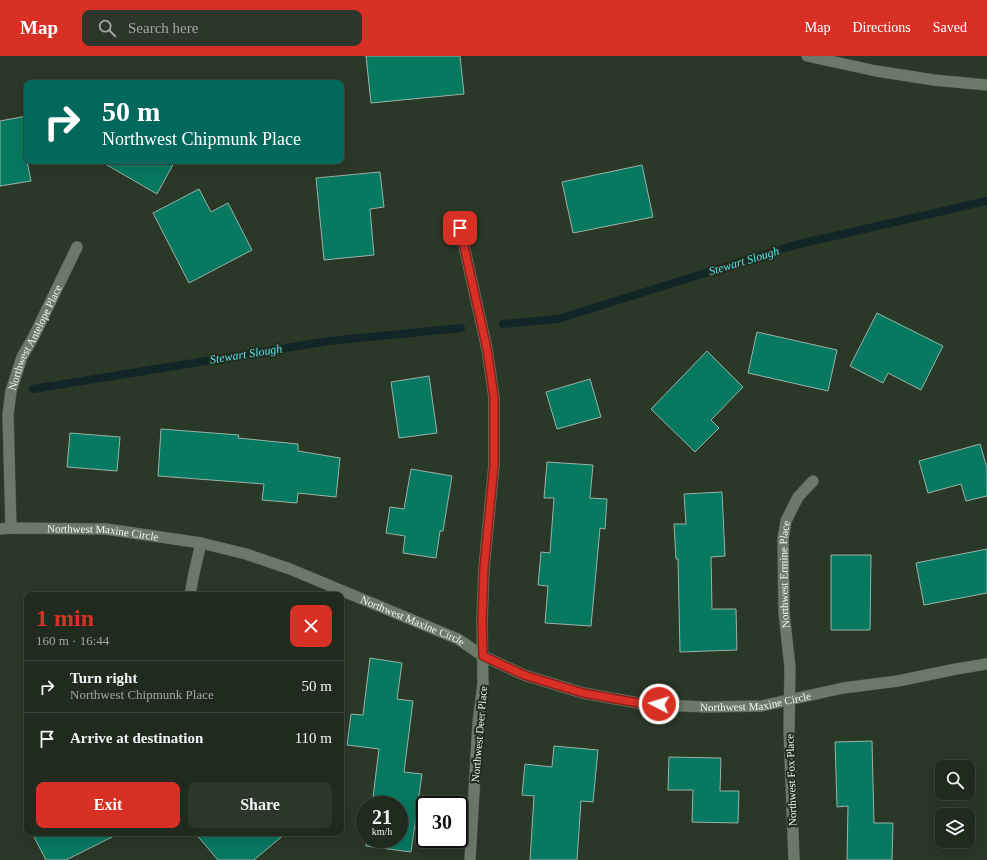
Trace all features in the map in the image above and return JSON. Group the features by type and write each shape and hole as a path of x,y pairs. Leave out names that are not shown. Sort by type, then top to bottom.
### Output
{"street":[{"path":"807,56 876,71 934,80 987,85"},
{"name":"Northwest Deer Place","path":"460,228 487,349 494,397 494,465 484,568 482,621 483,684 478,723 470,860"},
{"name":"Northwest Antelope Place","path":"6,528 8,415 11,391 22,357 34,336 77,248"},
{"name":"Northwest Ermine Place","path":"790,700 790,668 784,612 782,539 786,521 798,497 813,481"},
{"name":"Northwest Maxine Circle","path":"6,528 106,529 201,543 246,554 290,569 458,639 483,656 531,678 583,693 644,704 705,707 762,706 842,688 898,680 987,664"},
{"path":"191,592 201,543"},
{"name":"Northwest Fox Place","path":"790,700 789,730 794,860"}],"building":[{"path":"366,56 460,56 464,94 371,103"},
{"path":"24,117 24,164 28,164 31,181 0,186 0,121"},
{"path":"105,164 173,164 157,194"},
{"path":"642,165 653,217 573,233 562,182"},
{"path":"380,172 384,207 370,209 374,255 324,260 316,178"},
{"path":"199,189 211,212 228,203 252,250 189,283 153,213"},
{"path":"877,313 943,346 921,390 888,373 883,383 850,366"},
{"path":"757,332 837,350 828,391 748,373"},
{"path":"707,351 743,387 711,420 719,428 695,452 651,409"},
{"path":"429,376 437,433 399,438 391,382"},
{"path":"590,379 601,417 557,429 546,392"},
{"path":"161,429 239,435 238,438 298,444 298,451 340,458 336,497 298,493 297,503 262,500 264,484 158,476"},
{"path":"70,433 120,437 117,471 67,467"},
{"path":"980,444 987,468 987,496 966,501 961,484 928,493 919,461"},
{"path":"547,462 593,465 590,498 607,499 605,529 600,528 591,626 545,623 548,586 538,585 541,552 550,553 554,498 544,498"},
{"path":"411,469 452,476 443,531 440,531 436,558 403,553 405,536 386,533 390,507 404,509"},
{"path":"722,492 725,556 711,557 712,609 736,609 737,650 680,652 678,559 676,559 674,524 686,524 684,494"},
{"path":"987,549 987,593 924,605 916,563"},
{"path":"831,555 871,555 870,630 831,630"},
{"path":"370,658 402,663 397,699 413,701 404,772 422,774 419,796 416,796 416,817 411,852 381,848 408,848 408,796 373,796 379,749 347,745 351,714 363,715"},
{"path":"872,741 874,823 893,823 892,860 847,860 848,806 837,807 835,742"},
{"path":"554,746 598,750 593,802 581,801 577,860 530,860 534,796 522,795 525,764 552,767"},
{"path":"669,757 721,758 720,791 739,791 738,823 692,822 693,790 668,790"},
{"path":"34,836 114,836 66,860 46,860"},
{"path":"198,836 282,836 254,860 218,860"}],"waterway":[{"name":"Stewart Slough","path":"503,324 558,319 795,245 987,201"},
{"name":"Stewart Slough","path":"33,389 329,341 461,328"}],"route":[{"path":"460,228 487,349 494,397 494,465 484,568 482,621 483,656 524,675 583,693 644,704 659,704"}]}
